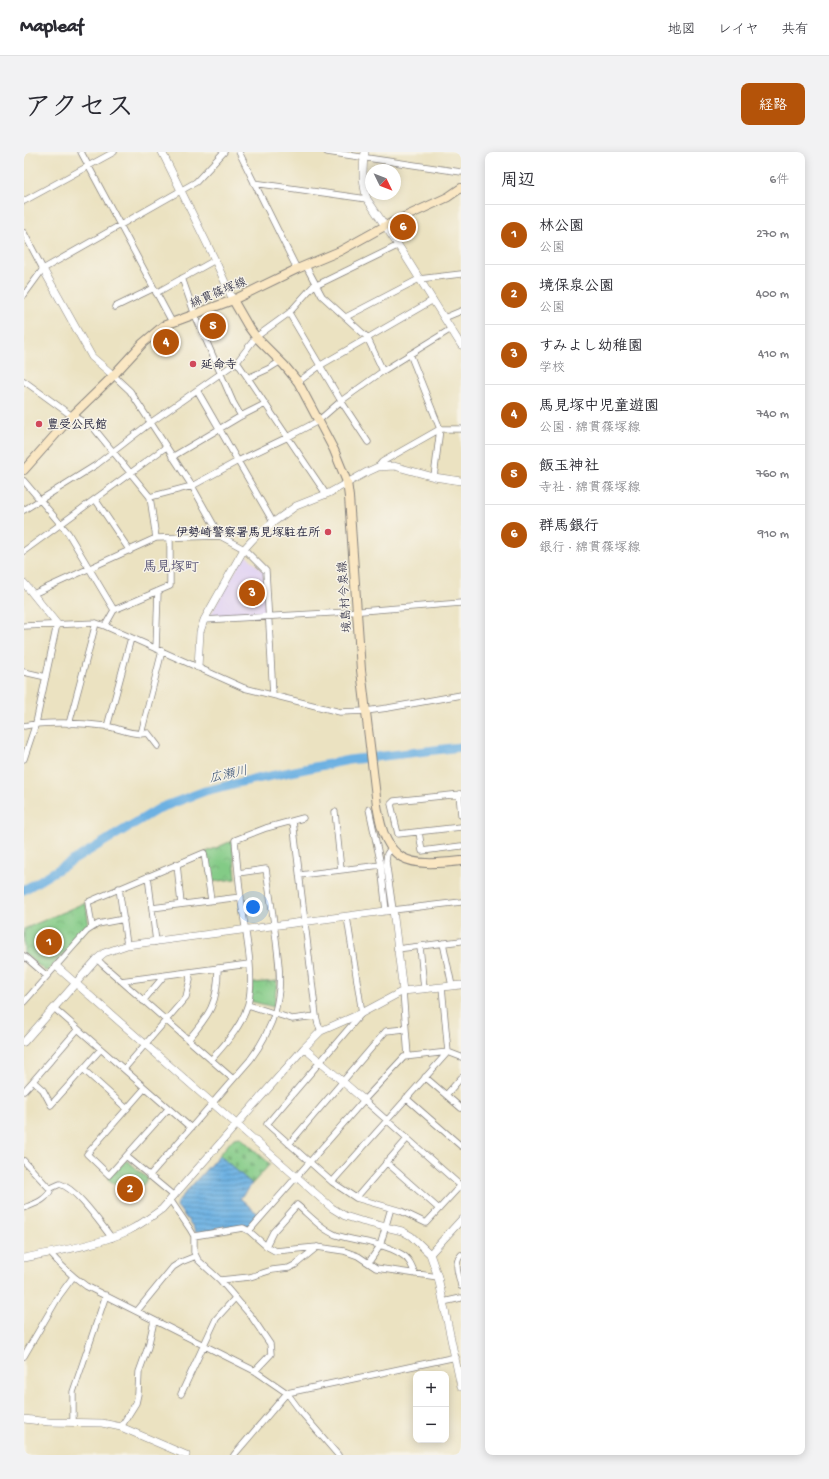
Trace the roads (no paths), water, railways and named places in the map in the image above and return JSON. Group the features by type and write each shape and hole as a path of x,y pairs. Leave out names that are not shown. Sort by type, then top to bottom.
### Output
{"main road":[{"name":"綿貫篠塚線","path":"24,470 72,416 113,375 142,343 163,326 233,300 297,269 340,251 386,226 448,197 461,188"},
{"name":"境島村今泉線","path":"233,300 256,337 281,361 298,382 334,450 347,482 350,497 357,611 366,714 382,831 391,848 403,857 417,863 438,864 461,861"}],"street":[{"path":"24,201 114,152"},
{"path":"162,152 233,300"},
{"path":"24,294 43,269 181,192 196,182 224,152"},
{"path":"239,152 297,269"},
{"path":"327,152 364,154 461,172"},
{"path":"84,153 88,165 172,322"},
{"path":"364,154 362,176 365,190"},
{"path":"254,183 365,199"},
{"path":"368,200 386,226 461,345"},
{"path":"24,233 92,357 130,391 192,486 220,536"},
{"path":"24,510 96,465 150,423 237,362 256,337 289,312 316,285 397,246"},
{"path":"115,307 155,291 215,260"},
{"path":"306,266 322,296 367,337 384,371"},
{"path":"346,317 419,279 461,274"},
{"path":"182,278 195,315 233,402 241,416"},
{"path":"298,382 320,365 433,300"},
{"path":"444,318 461,311"},
{"path":"289,312 341,401 368,442"},
{"path":"150,497 192,486 238,461 288,437 318,420 341,401 384,371 451,329"},
{"path":"410,354 440,429 434,477"},
{"path":"248,378 281,361"},
{"path":"237,362 326,494"},
{"path":"24,381 72,416 92,426 150,497 156,538"},
{"path":"197,390 273,522"},
{"path":"172,457 241,416 265,404"},
{"path":"378,467 382,462 440,429 461,430"},
{"path":"24,551 166,447"},
{"path":"198,667 200,632 204,620 244,549 256,536 273,522 296,506 326,494 378,467 394,466 434,477 461,481"},
{"path":"24,481 61,524 90,568 114,610"},
{"path":"95,499 130,551"},
{"path":"33,594 156,538 220,536 244,549 266,571 273,695"},
{"path":"106,626 114,610 170,586 170,538"},
{"path":"24,583 57,624"},
{"path":"156,649 158,591"},
{"path":"204,620 268,617 461,603"},
{"path":"69,724 96,623"},
{"path":"24,626 96,623 106,626 244,688 340,712 366,714 461,695"},
{"path":"24,759 36,723 57,624"},
{"path":"107,726 131,638"},
{"path":"141,734 162,651"},
{"path":"24,672 46,677"},
{"path":"24,726 36,723 107,726 141,734 148,733 158,746"},
{"path":"461,815 460,794 392,802 391,804 398,834 461,826"},
{"path":"369,809 397,949 403,991 408,1056"},
{"path":"335,812 341,870"},
{"path":"212,1060 229,1040 238,1026 248,1005 250,991 246,930 235,840 266,828 303,818"},
{"path":"293,820 316,1016 321,1031"},
{"path":"419,832 422,851 461,846"},
{"path":"390,910 386,860 387,854 391,848"},
{"path":"92,927 88,902 204,853 211,900"},
{"path":"177,864 181,904"},
{"path":"300,875 381,865"},
{"path":"149,1176 262,1044 275,1013 280,977 275,926 266,869 238,873"},
{"path":"148,876 156,942"},
{"path":"120,888 127,946"},
{"path":"152,908 241,897"},
{"path":"25,1039 98,959 108,951 127,946 390,910 461,902"},
{"path":"304,1048 320,1062 364,1100 407,1139 461,1185 426,1223 401,1211 356,1198 332,1182 267,1124 320,1062 362,1013 347,917"},
{"path":"25,999 79,939 92,927 104,922 124,919"},
{"path":"397,949 461,941"},
{"path":"444,943 452,986"},
{"path":"420,946 424,989"},
{"path":"24,956 47,976"},
{"path":"98,959 233,1079"},
{"path":"121,981 249,964"},
{"path":"56,966 332,1208 345,1216 402,1231 411,1236 430,1254 438,1277 443,1302 458,1355 461,1387"},
{"path":"188,1040 206,1019 214,1004 218,986 218,968"},
{"path":"124,1069 186,997 190,980 189,973"},
{"path":"143,1000 164,976"},
{"path":"24,1258 112,1238 148,1220 173,1199 304,1048 321,1031 362,1013 403,991 461,985"},
{"path":"332,1182 448,1052 442,987"},
{"path":"248,1005 292,1019 316,1016"},
{"path":"54,1008 190,1128"},
{"path":"24,1091 78,1029"},
{"path":"289,1144 386,1031 406,1029"},
{"path":"33,1081 43,1090 51,1105 101,1049"},
{"path":"249,1231 364,1100 404,1057 448,1052 461,1057"},
{"path":"83,1070 127,1109"},
{"path":"425,1077 461,1108"},
{"path":"446,1094 461,1078"},
{"path":"455,1084 461,1087"},
{"path":"145,1088 87,1154 109,1175 168,1109"},
{"path":"406,1098 461,1146"},
{"path":"356,1198 407,1139"},
{"path":"126,1156 173,1199 194,1236 196,1256 220,1280 251,1316 270,1344 271,1354 254,1371"},
{"path":"24,1161 45,1184 51,1188"},
{"path":"386,1162 439,1209"},
{"path":"24,1208 42,1200 51,1188 60,1184 69,1189 83,1202 112,1238"},
{"path":"266,1246 273,1232 297,1205 323,1228 335,1234 380,1246 402,1254 411,1264 415,1274"},
{"path":"369,1262 380,1246 391,1208"},
{"path":"430,1254 461,1220"},
{"path":"194,1236 243,1228 275,1251 317,1247 344,1251 369,1262 376,1268 438,1277"},
{"path":"220,1280 250,1277 272,1270 289,1268 317,1247"},
{"path":"50,1253 60,1266 86,1286 254,1371 287,1393 301,1412 338,1455"},
{"path":"461,1255 456,1265 461,1286"},
{"path":"137,1311 173,1267 196,1256"},
{"path":"24,1356 55,1302 73,1277"},
{"path":"73,1422 73,1392 106,1295"},
{"path":"181,1394 189,1374 216,1319 235,1298"},
{"path":"443,1302 461,1298"},
{"path":"121,1427 136,1403 139,1372 148,1347 154,1320"},
{"path":"234,1455 287,1393 458,1355"},
{"path":"24,1419 49,1422 102,1423 121,1427 186,1455"}],"water":[{"path":"219,1155 252,1184 240,1198 260,1216 247,1227 244,1225 198,1233 195,1232 193,1227 177,1206 177,1202"}],"waterway":[{"name":"広瀬川","path":"24,890 160,808 205,791 349,760 461,747"}],"place":[{"name":"群馬銀行","path":"403,227"},
{"name":"飯玉神社","path":"213,326"},
{"name":"馬見塚中児童遊園","path":"166,342"},
{"name":"延命寺","path":"193,364"},
{"name":"豊受公民館","path":"39,424"},
{"name":"伊勢崎警察署馬見塚駐在所","path":"328,532"},
{"name":"すみよし幼稚園","path":"252,593"},
{"name":"林公園","path":"49,942"},
{"name":"境保泉公園","path":"130,1189"}],"district":[{"name":"馬見塚町","path":"171,566"}]}
